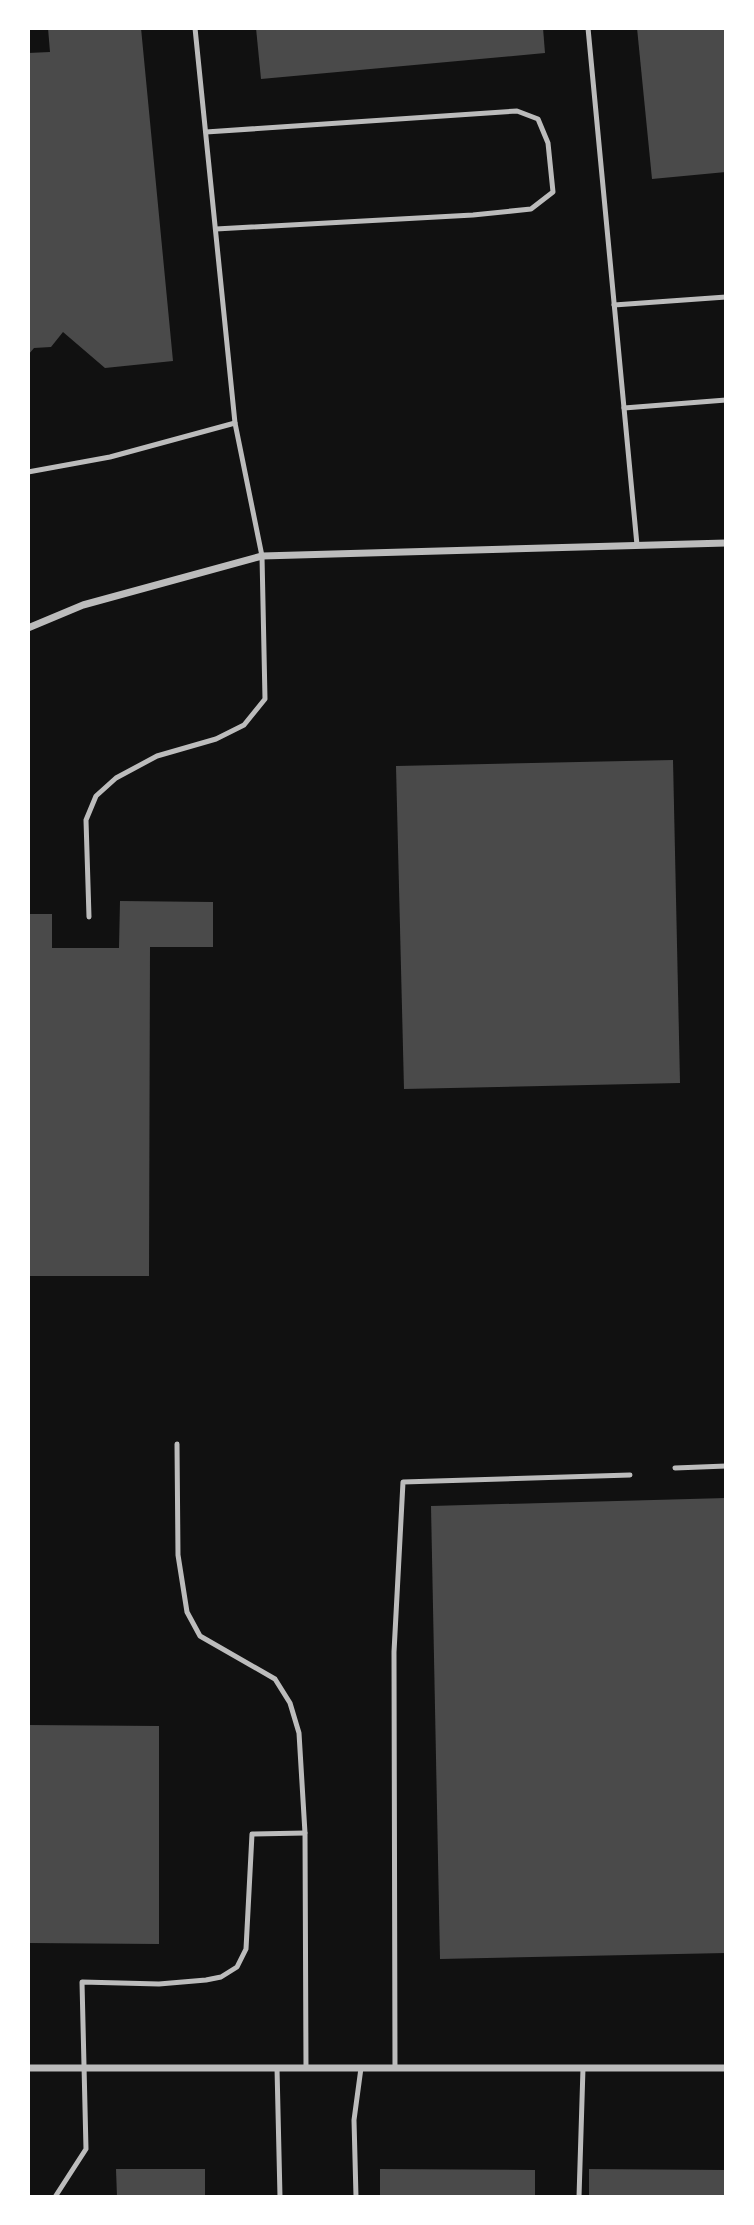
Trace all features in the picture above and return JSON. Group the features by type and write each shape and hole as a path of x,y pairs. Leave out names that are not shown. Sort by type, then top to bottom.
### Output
{"street":[{"path":"28,628 83,605 262,556 726,543"},
{"path":"28,2068 726,2068"}],"lane":[{"path":"89,917 86,820 96,796 116,778 156,756 216,739 244,725 265,699 262,556 235,424 195,28"},
{"path":"588,28 637,545"},
{"path":"206,132 517,111 538,119 548,143 553,192 531,209 216,229"},
{"path":"614,305 726,297"},
{"path":"624,408 726,400"},
{"path":"28,472 110,457 235,424"},
{"path":"177,1444 178,1555 187,1612 200,1636 275,1679 290,1703 299,1733 305,1833 306,2068"},
{"path":"675,1468 726,1466"},
{"path":"395,2068 394,1652 403,1482 630,1475"},
{"path":"55,2197 86,2149 82,1982 159,1984 221,1977 237,1966 246,1949 252,1834 305,1833"},
{"path":"277,2068 280,2197"},
{"path":"356,2197 355,2120 361,2068"},
{"path":"579,2197 583,2068"}],"building":[{"path":"48,28 141,28 173,361 105,368 63,332 51,347 34,348 28,355 28,53 50,52"},
{"path":"256,28 543,28 545,53 261,79"},
{"path":"637,28 726,28 726,172 652,179"},
{"path":"673,760 680,1083 404,1089 396,766"},
{"path":"120,901 213,902 213,947 150,947 149,1276 28,1276 28,914 52,914 52,948 119,948"},
{"path":"726,1498 726,1953 440,1959 431,1506"},
{"path":"28,1725 159,1726 159,1944 28,1943"},
{"path":"116,2169 205,2169 205,2197 117,2197"},
{"path":"380,2169 535,2170 535,2197 380,2197"},
{"path":"589,2169 726,2170 726,2197 589,2197"}]}
